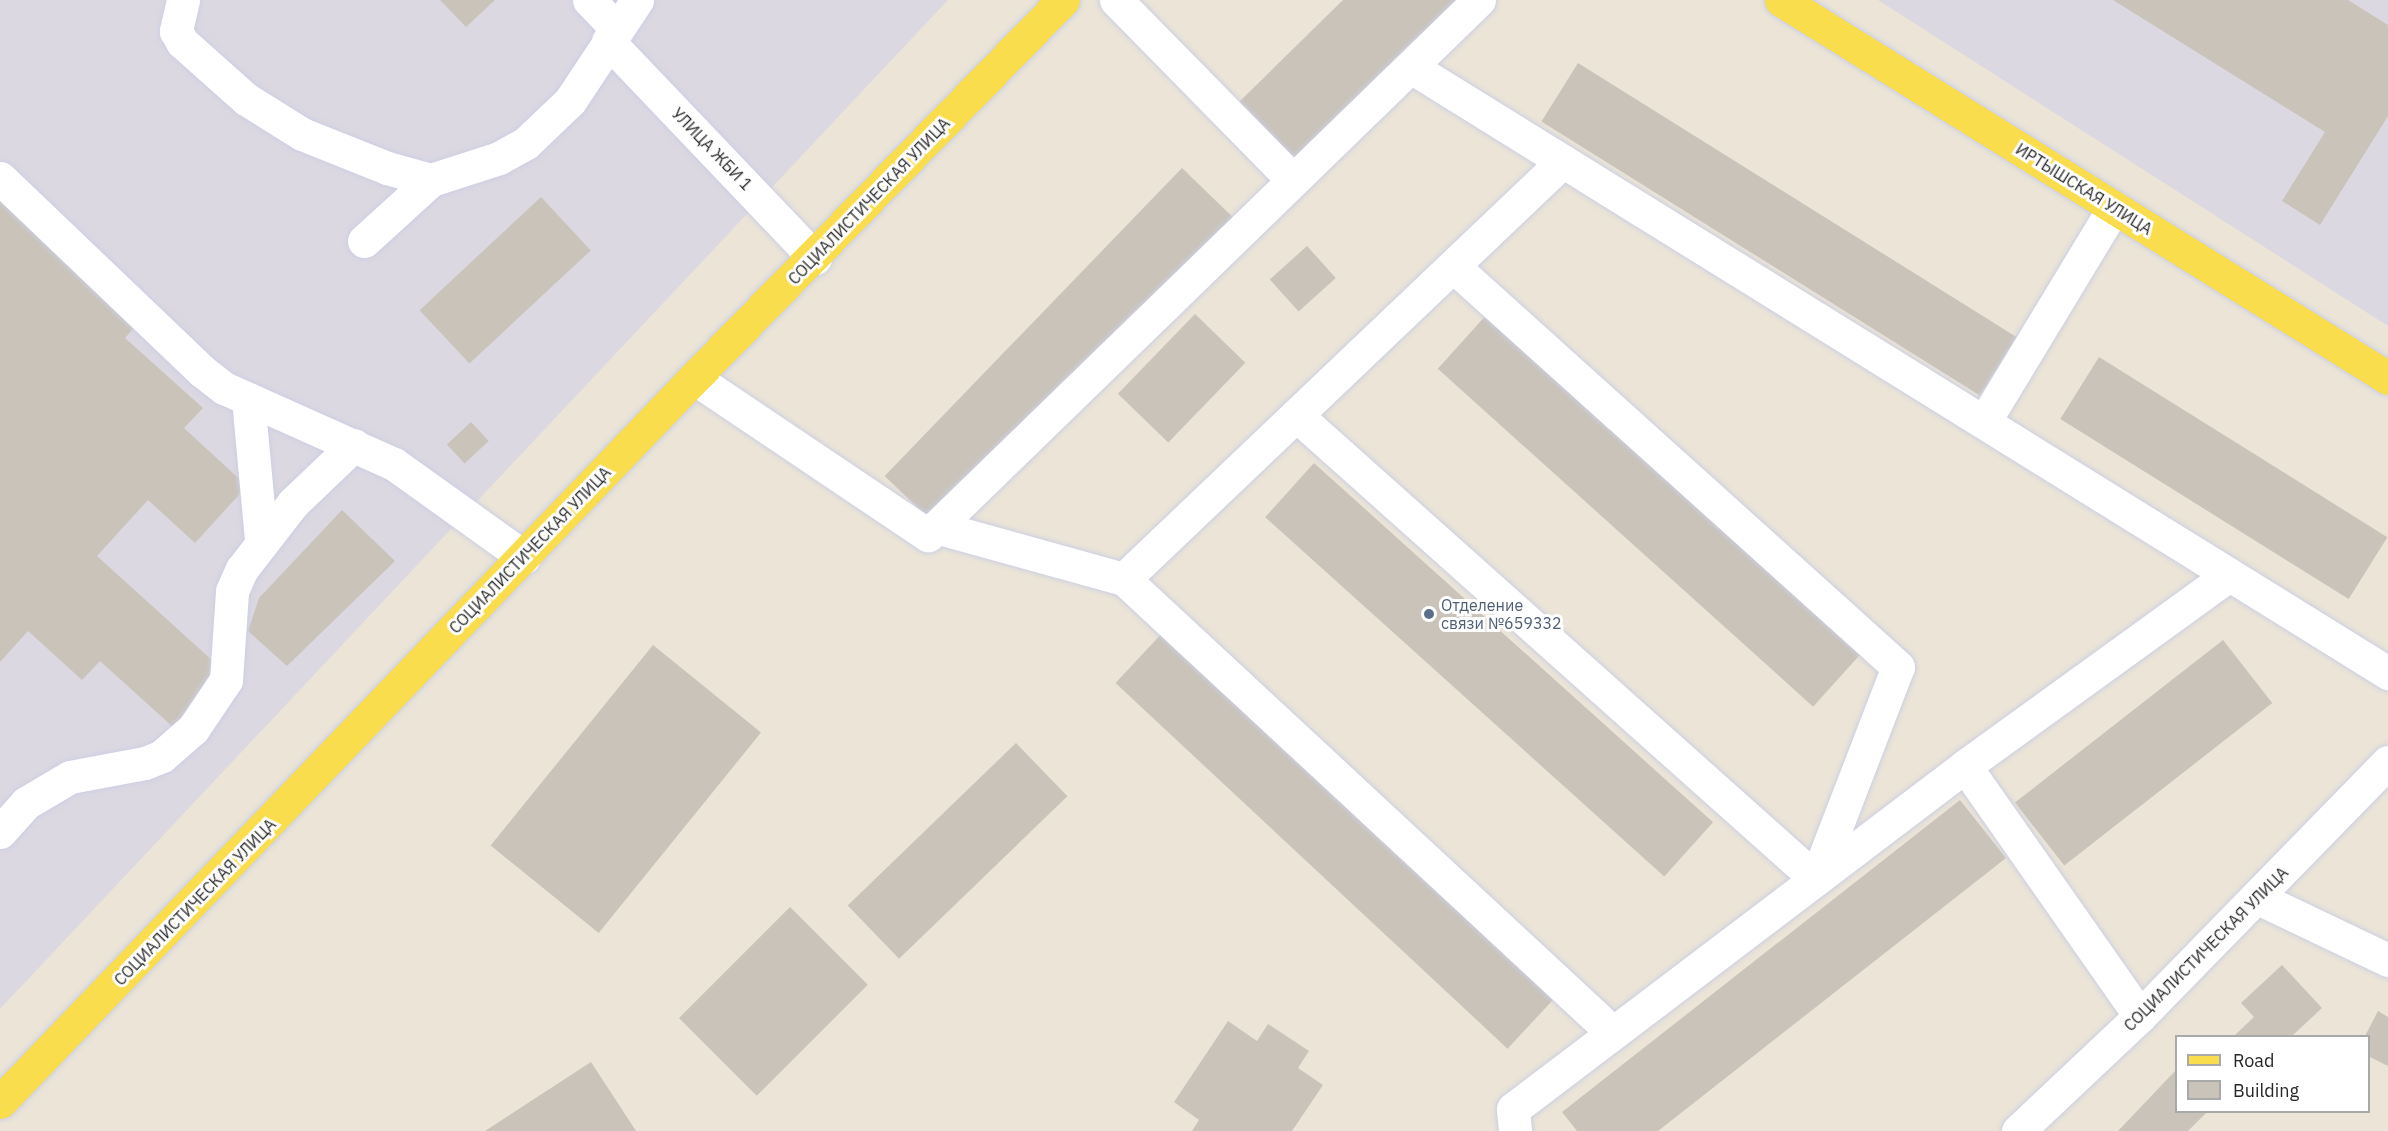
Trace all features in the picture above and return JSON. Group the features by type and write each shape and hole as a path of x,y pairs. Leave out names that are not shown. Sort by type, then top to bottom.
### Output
{"main road":[{"name":"СОЦИАЛИСТИЧЕСКАЯ УЛИЦА","path":"0,1102 694,378 815,258 1063,0"},
{"name":"ИРТЫШСКАЯ УЛИЦА","path":"1781,0 2388,378"}],"street":[{"path":"183,0 176,31 182,42 246,99 309,137 387,168 431,180"},
{"path":"364,241 431,180 499,158 526,143 570,100 605,16 637,0"},
{"path":"1116,0 1281,168"},
{"path":"694,378 928,535 1479,0"},
{"name":"УЛИЦА ЖБИ 1","path":"605,16 815,258"},
{"path":"1411,67 2388,673"},
{"path":"1124,579 1563,161"},
{"path":"0,178 202,371 248,399 354,445 419,479 524,557"},
{"path":"1984,422 2114,207"},
{"path":"1453,266 1898,667 1816,879"},
{"path":"248,399 261,540"},
{"path":"1296,415 1816,879"},
{"path":"0,832 26,803 70,777 125,768 162,756 207,714 226,680 232,591 261,540 293,503 354,445"},
{"path":"936,527 1124,579 1612,1034"},
{"path":"1515,1131 1513,1109 1965,766 2229,575"},
{"name":"СОЦИАЛИСТИЧЕСКАЯ УЛИЦА","path":"2018,1131 2140,1016 2258,898 2388,762"},
{"path":"1965,766 2140,1016"},
{"path":"2258,898 2388,960"}],"shaded area":[{"path":"0,0 948,0 0,1009"},
{"path":"1878,0 2388,0 2388,326"}],"building":[{"path":"440,0 495,0 466,27"},
{"path":"1343,0 1459,0 1295,162 1237,104"},
{"path":"2113,0 2348,0 2388,25 2388,116 2320,225 2282,201 2325,132"},
{"path":"1578,63 2016,337 1980,395 1541,122"},
{"path":"1182,168 1235,219 938,527 885,476"},
{"path":"0,197 138,323 125,338 203,408 184,428 247,486 195,543 148,500 97,556 224,671 173,727 100,661 82,680 28,631 0,662"},
{"path":"541,197 591,250 469,364 420,310"},
{"path":"1307,246 1336,278 1299,311 1270,279"},
{"path":"1488,313 1863,651 1813,707 1438,369"},
{"path":"1195,314 1245,363 1168,442 1118,394"},
{"path":"2099,357 2387,537 2349,599 2060,419"},
{"path":"471,422 489,441 465,464 447,445"},
{"path":"1314,463 1713,822 1664,877 1265,517"},
{"path":"342,510 395,561 287,666 248,631 259,598"},
{"path":"1166,629 1558,995 1508,1049 1116,683"},
{"path":"2223,640 2272,703 2064,866 2015,803"},
{"path":"653,645 761,732 599,933 491,846"},
{"path":"1016,743 1067,796 899,959 848,906"},
{"path":"1960,800 2006,858 1658,1131 1577,1131 1562,1112"},
{"path":"790,907 868,985 757,1096 679,1018"},
{"path":"2282,965 2322,1008 2293,1035 2235,1035 2254,1017 2241,1003"},
{"path":"2378,1011 2388,1017 2388,1066 2370,1057 2370,1035 2366,1035"},
{"path":"1228,1021 1257,1041 1268,1024 1309,1051 1298,1068 1323,1085 1292,1131 1192,1131 1199,1120 1174,1102"},
{"path":"591,1062 636,1131 485,1131"},
{"path":"2175,1071 2175,1113 2206,1113 2188,1131 2118,1131"}],"place":[{"name":"Отделение связи №659332","path":"1429,614"}]}
